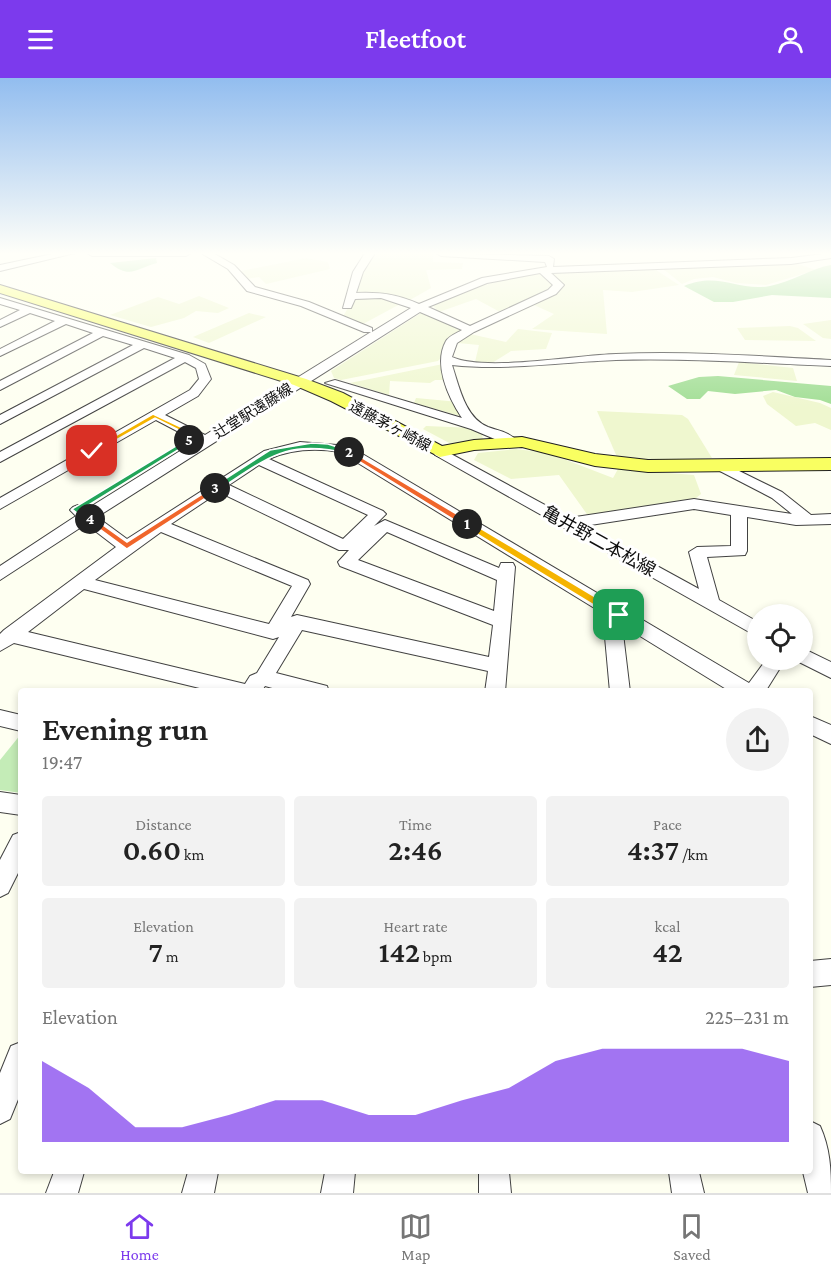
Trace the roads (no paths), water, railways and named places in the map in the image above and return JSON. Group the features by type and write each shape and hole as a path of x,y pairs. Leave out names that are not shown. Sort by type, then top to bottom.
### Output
{"main road":[{"name":"遠藤茅ヶ崎線","path":"52,305 294,380 337,397 440,452 474,445 511,442 537,445 623,465 831,464"}],"street":[{"path":"0,504 194,393 204,379 201,366 185,357 13,305"},
{"path":"307,305 336,319 368,330"},
{"path":"336,319 348,305"},
{"path":"416,305 470,330"},
{"path":"294,380 368,330 416,305"},
{"path":"294,380 416,305"},
{"path":"449,360 446,358 452,341 524,305"},
{"path":"0,324 29,310"},
{"path":"0,353 64,321"},
{"path":"0,386 102,332"},
{"path":"0,420 143,344"},
{"path":"476,426 458,399 445,361 491,366 615,357 691,356 831,363"},
{"path":"0,458 185,357"},
{"name":"辻堂駅遠藤線","path":"0,574 81,513 294,380"},
{"path":"331,383 504,434 511,442"},
{"path":"155,415 202,438"},
{"name":"辻堂駅遠藤線","path":"0,559 143,480 202,438"},
{"path":"5,640 127,547 258,459 272,452 294,446 328,446 344,449 741,688"},
{"name":"亀井野二本松線","path":"440,452 747,624"},
{"path":"218,486 345,546 378,514 258,459"},
{"path":"721,466 766,488 808,520"},
{"path":"733,509 766,488"},
{"path":"568,522 694,504 808,520 831,519"},
{"path":"711,603 698,552 739,552 733,509"},
{"path":"81,513 127,547"},
{"path":"501,621 346,562 386,525 505,577"},
{"path":"80,582 273,632 302,584 161,526"},
{"path":"495,688 505,577 510,550"},
{"path":"619,615 613,626 620,688"},
{"path":"284,688 257,685 297,622 497,666"},
{"path":"5,640 233,688"},
{"path":"813,661 831,671"},
{"path":"757,688 769,670"},
{"path":"0,718 18,722"},
{"path":"813,726 831,735"},
{"path":"0,802 18,805"},
{"path":"0,885 18,849"},
{"path":"813,974 831,972"},
{"path":"0,1109 18,1064"},
{"path":"813,1148 824,1193"},
{"path":"62,1193 68,1174"},
{"path":"198,1193 203,1174"},
{"path":"337,1193 340,1174"},
{"path":"494,1174 495,1193"},
{"path":"684,1174 688,1193"}]}
